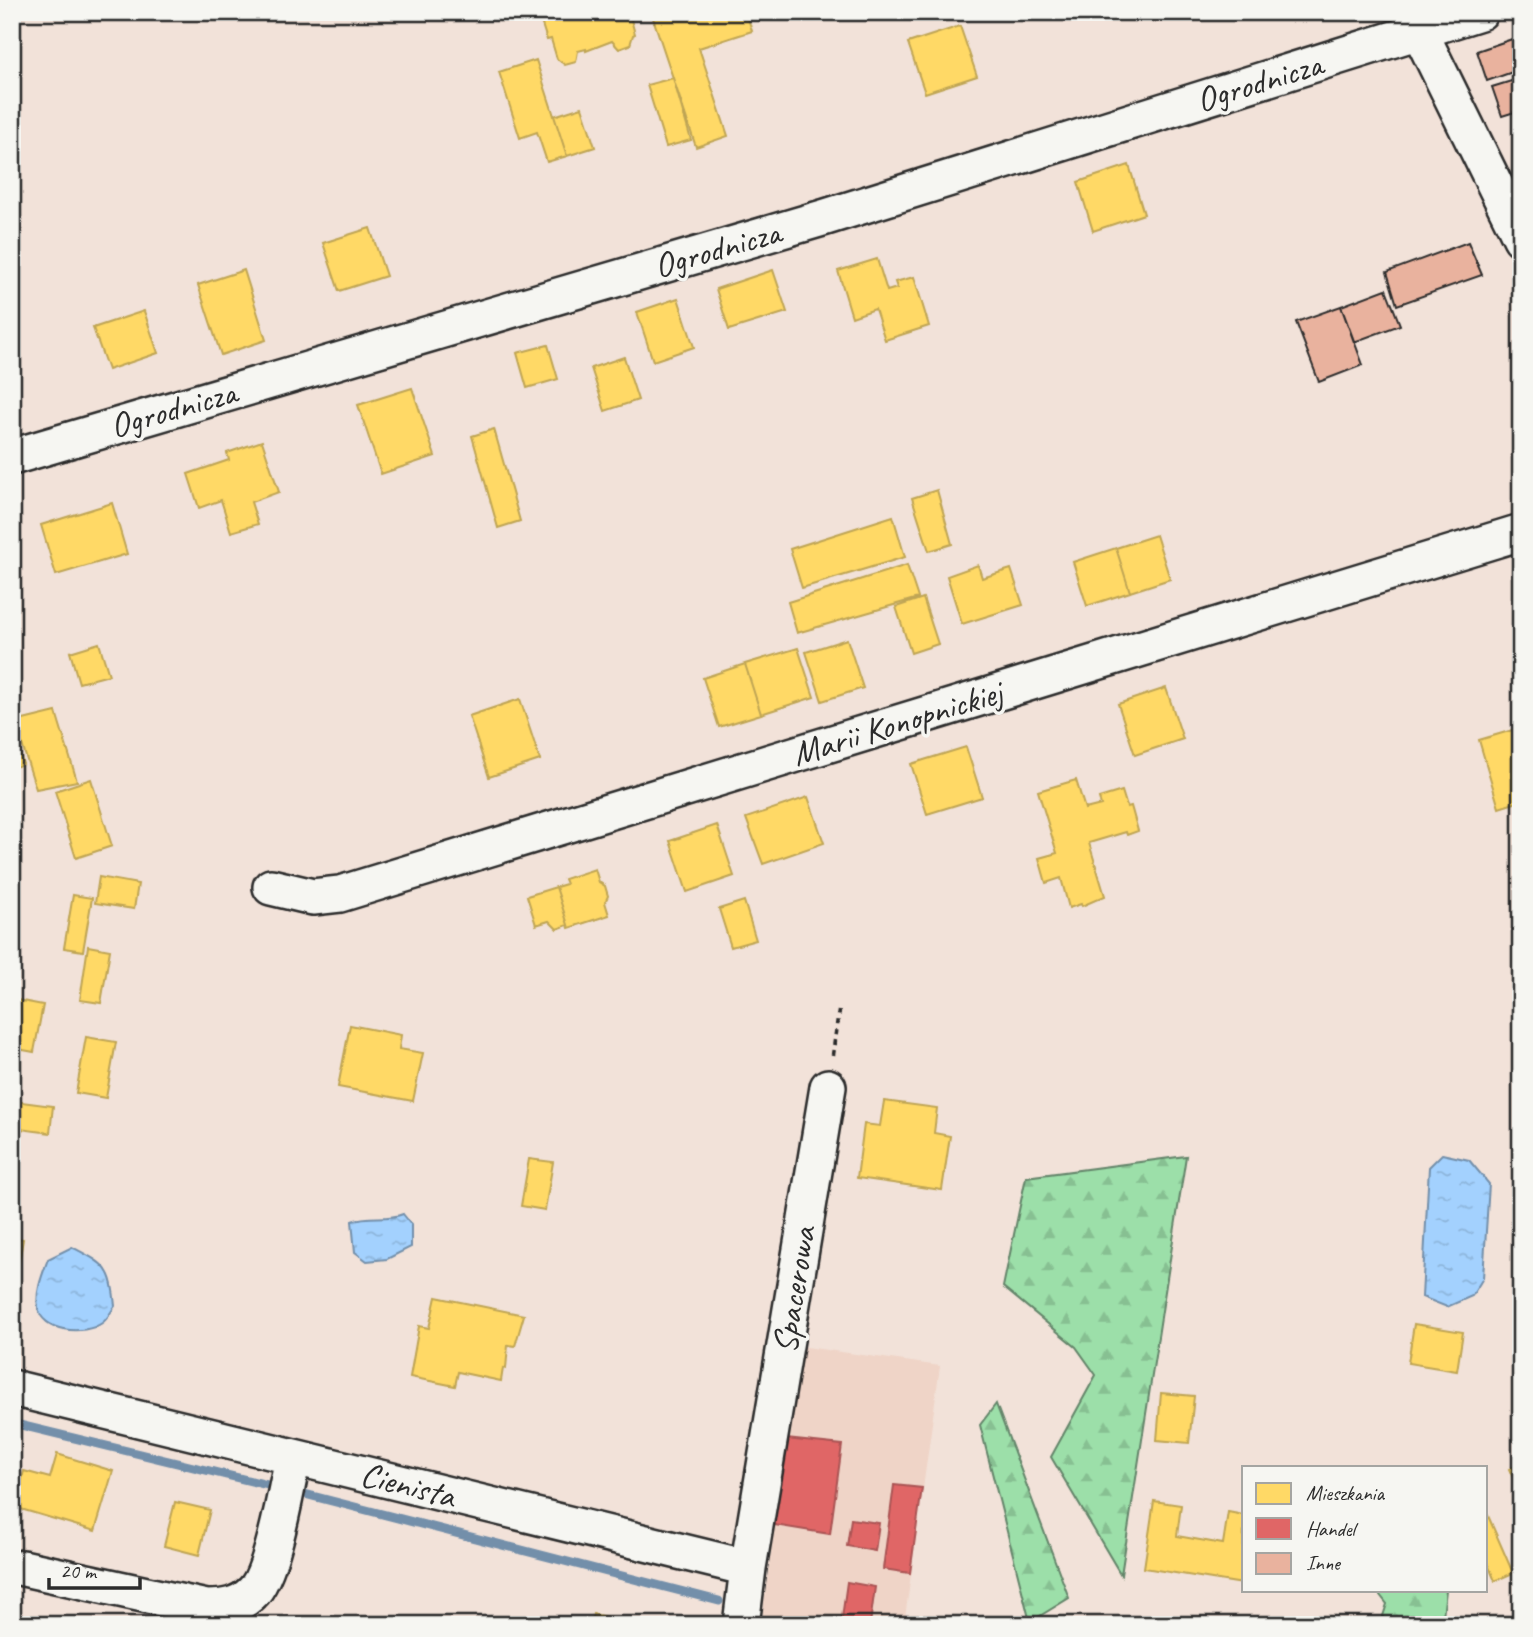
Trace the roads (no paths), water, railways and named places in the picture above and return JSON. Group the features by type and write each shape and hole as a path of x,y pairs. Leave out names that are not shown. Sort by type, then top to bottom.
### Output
{"street":[{"name":"Ogrodnicza","path":"12,457 826,218 1415,22 1480,12"},
{"path":"1415,22 1521,238"},
{"name":"Marii Konopnickiej","path":"271,887 313,897 340,894 1521,532"},
{"name":"Spacerowa","path":"748,1568 828,1087"},
{"name":"Cienista","path":"12,1388 748,1568"},
{"path":"23,1568 207,1608 223,1608 241,1602 255,1591 266,1568 293,1457"},
{"path":"741,1625 748,1568"}],"water":[{"path":"1442,1154 1469,1160 1489,1184 1483,1278 1472,1296 1447,1307 1422,1297 1429,1167"},
{"path":"403,1214 411,1224 411,1247 387,1259 367,1261 355,1252 352,1221"},
{"path":"72,1247 105,1268 113,1293 115,1306 106,1320 85,1330 64,1329 47,1322 41,1315 37,1301 48,1259"}],"waterway":[{"path":"12,1423 280,1488"},
{"path":"293,1491 719,1601"}]}
